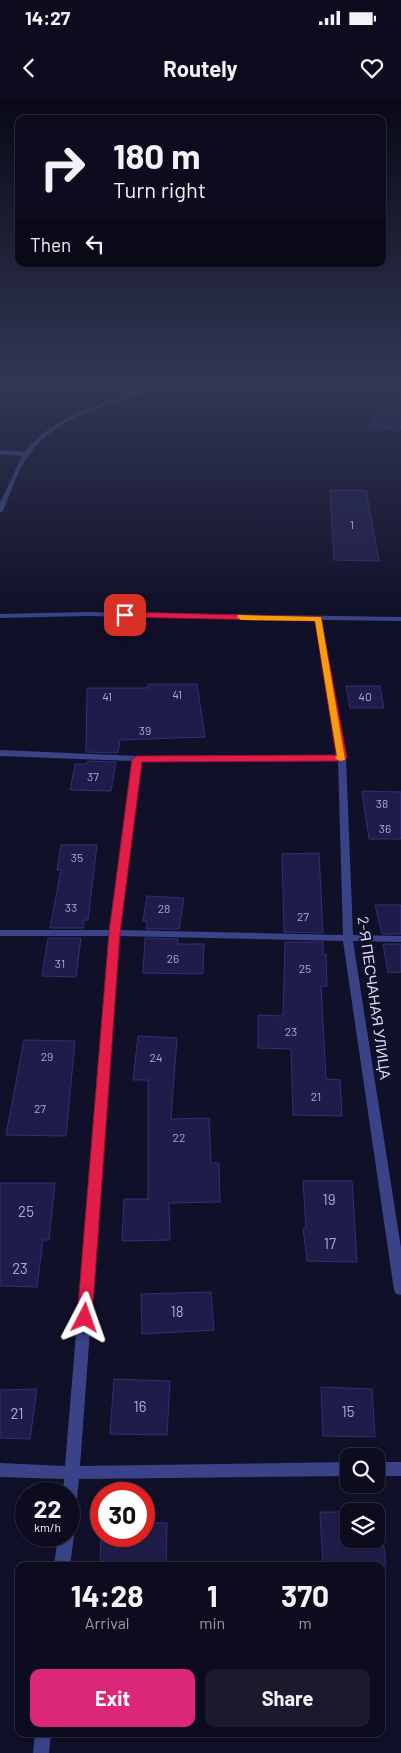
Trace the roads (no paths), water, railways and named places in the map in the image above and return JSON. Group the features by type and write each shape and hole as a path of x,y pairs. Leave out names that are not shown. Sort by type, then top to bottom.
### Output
{"street":[{"path":"0,510 23,460"},
{"path":"0,616 86,614 401,619"},
{"name":"2-Я ПЕСЧАНАЯ УЛИЦА","path":"318,618 342,758 348,939 401,1290"},
{"path":"0,753 137,759 342,758"},
{"path":"72,1482 114,933 137,759"},
{"path":"0,933 114,933 401,939"},
{"path":"0,1470 73,1473 340,1469"},
{"path":"385,1469 401,1469"},
{"path":"63,1562 65,1547"},
{"path":"40,1753 43,1737"}]}
